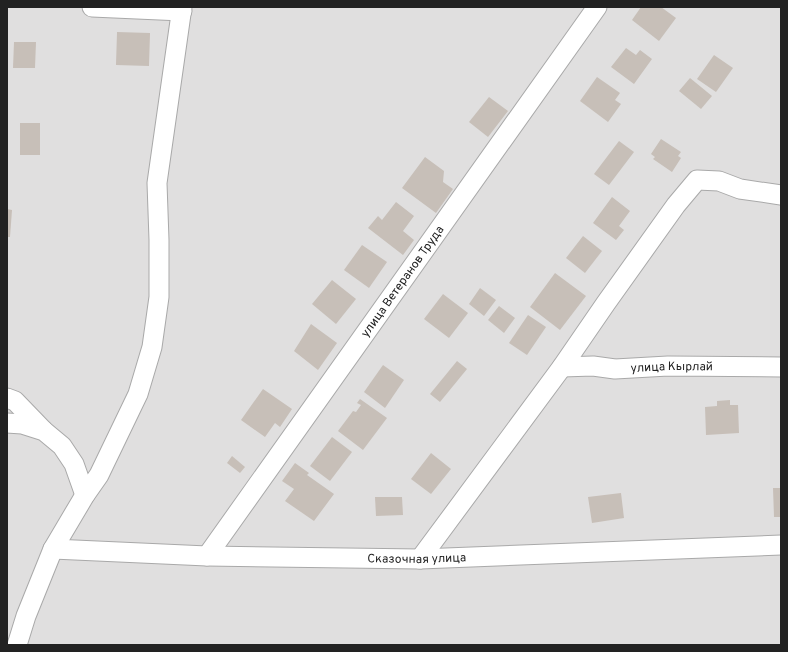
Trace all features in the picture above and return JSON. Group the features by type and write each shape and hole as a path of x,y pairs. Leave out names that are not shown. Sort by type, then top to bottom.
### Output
{"street":[{"path":"17,645 26,616 53,549 84,495 99,475 138,394 152,347 159,296 157,182 182,9 92,7"},
{"name":"улица Ветеранов Труда","path":"207,556 597,7"},
{"path":"420,559 562,367 676,205 697,180 719,180 740,189 781,195"},
{"name":"улица Кырлай","path":"562,367 781,367"},
{"path":"7,398 15,402 44,431 62,446 74,464 84,495"},
{"path":"7,423 22,424 44,431"},
{"name":"Сказочная улица","path":"53,549 207,556 420,559 781,545"}],"shaded area":[{"path":"7,7 781,7 781,645 7,645"}],"building":[{"path":"641,7 661,7 676,18 659,41 632,20"},
{"path":"117,32 150,33 149,66 116,65"},
{"path":"14,42 36,42 35,68 13,68"},
{"path":"626,48 636,55 640,50 652,59 634,84 611,67"},
{"path":"714,55 733,68 716,92 697,79"},
{"path":"597,77 620,93 615,100 621,104 608,122 580,101"},
{"path":"690,78 712,96 701,109 679,91"},
{"path":"489,97 508,111 488,137 469,122"},
{"path":"20,123 40,123 40,155 20,155"},
{"path":"661,139 681,152 678,156 681,158 672,172 653,159 655,157 651,154"},
{"path":"619,141 634,152 609,185 594,174"},
{"path":"425,157 444,171 443,182 453,189 436,213 402,188"},
{"path":"612,197 630,211 619,226 624,230 616,240 593,223"},
{"path":"396,202 414,216 403,231 414,240 403,255 368,228 378,216 382,220"},
{"path":"7,209 12,210 10,237 7,237"},
{"path":"583,236 602,251 585,273 566,258"},
{"path":"362,245 387,262 369,288 344,270"},
{"path":"555,273 586,296 560,330 530,307"},
{"path":"332,280 356,299 336,324 312,304"},
{"path":"480,288 496,300 484,316 469,304"},
{"path":"443,294 468,313 449,338 424,319"},
{"path":"499,306 515,318 504,333 488,320"},
{"path":"528,315 546,327 527,355 509,343"},
{"path":"311,324 337,343 318,370 294,351"},
{"path":"457,361 467,369 440,402 430,394"},
{"path":"383,365 404,380 385,408 364,392"},
{"path":"263,389 292,409 280,427 275,423 265,437 241,420"},
{"path":"360,399 387,418 363,450 338,431 353,411 356,412 361,405 357,403"},
{"path":"730,400 730,405 738,405 739,433 706,435 705,407 717,406 717,401"},
{"path":"332,437 352,452 330,481 310,466"},
{"path":"431,453 451,469 431,494 411,479"},
{"path":"232,456 245,467 240,473 227,463"},
{"path":"295,463 309,473 307,475 334,494 314,521 285,501 294,489 282,481"},
{"path":"773,488 781,488 781,517 774,517"},
{"path":"621,493 624,518 592,523 588,497"},
{"path":"375,497 402,497 403,515 376,516"}]}
